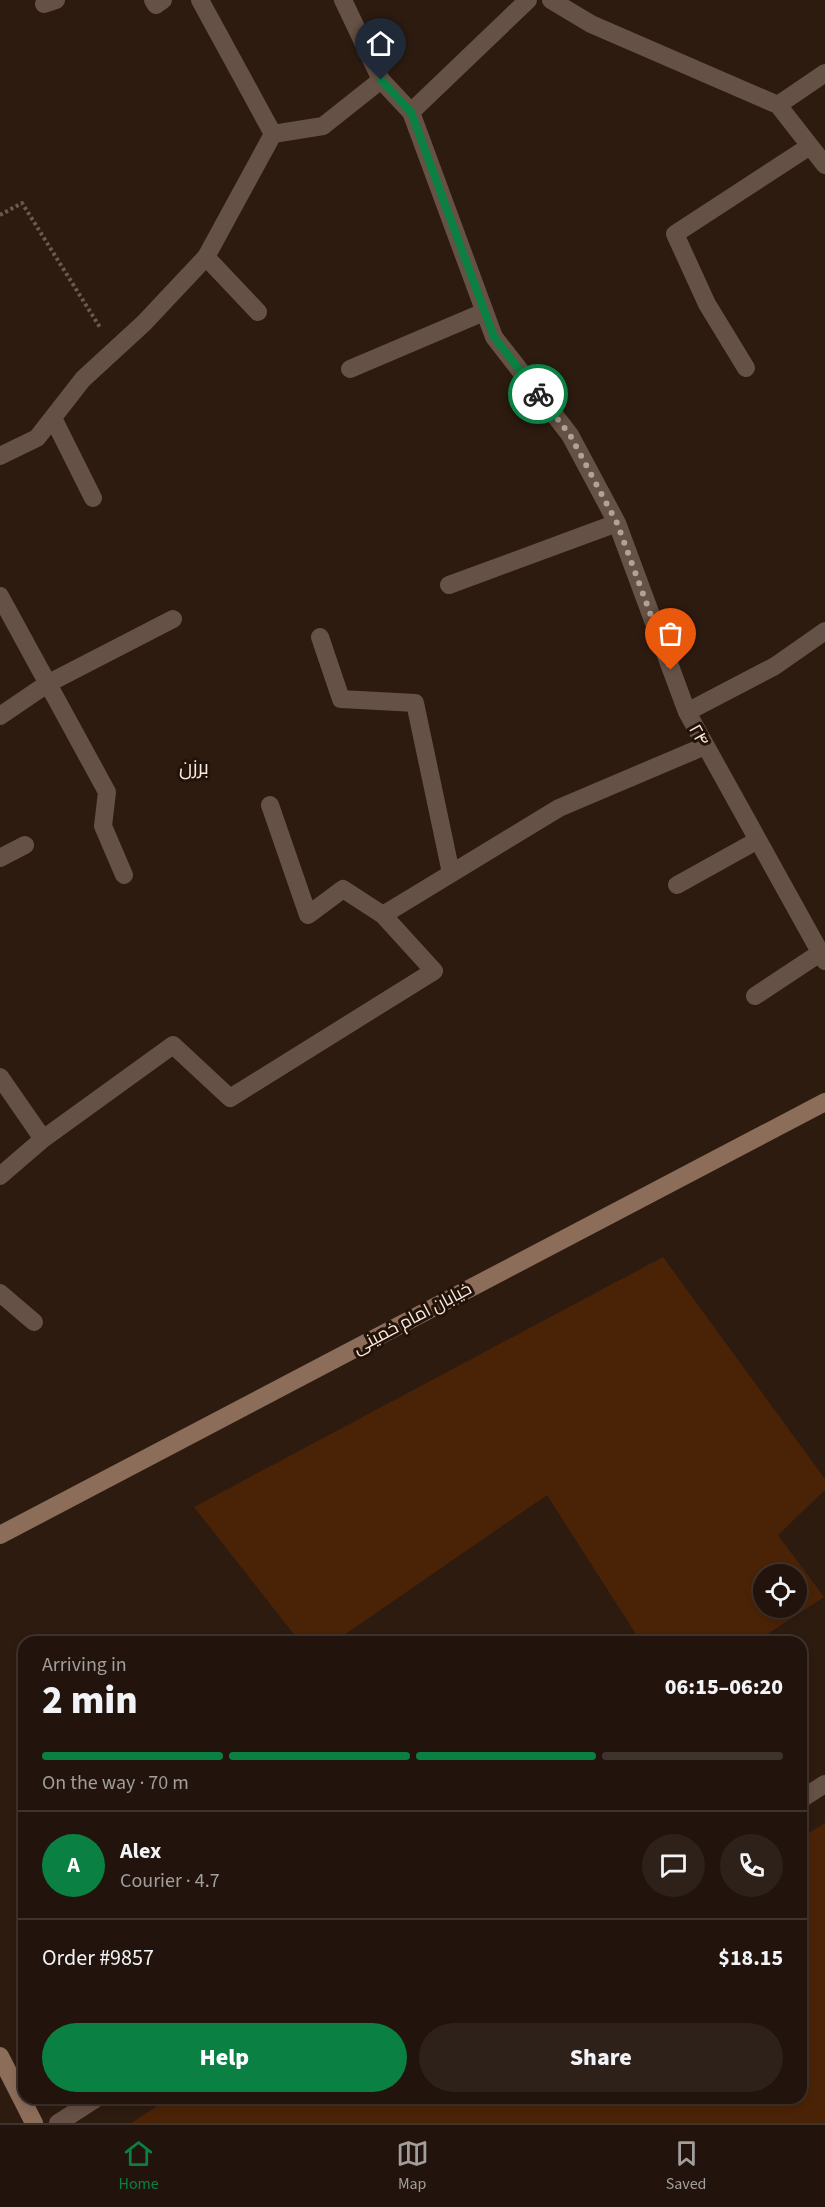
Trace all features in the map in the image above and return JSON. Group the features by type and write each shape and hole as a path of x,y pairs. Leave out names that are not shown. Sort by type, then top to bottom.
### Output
{"main road":[{"name":"خیابان امام خمینی","path":"0,1535 825,1102"},
{"path":"0,2056 18,2091"},
{"path":"24,2104 34,2123"}],"street":[{"path":"153,0 156,5 163,0"},
{"path":"200,0 273,134"},
{"path":"343,0 381,80 411,112 528,0"},
{"path":"551,0 591,24 778,105 825,165"},
{"path":"778,105 825,73"},
{"path":"273,134 322,126 381,80"},
{"name":"۲۴","path":"411,112 494,337 570,435 617,523 687,712 823,957"},
{"path":"0,456 38,438 83,379 144,323 206,257 273,134"},
{"path":"746,368 707,304 675,234 810,146"},
{"path":"206,257 258,312"},
{"path":"350,369 484,312"},
{"path":"53,418 93,498"},
{"path":"449,585 617,523"},
{"path":"0,596 107,792 103,826 124,875"},
{"path":"0,716 47,684 173,619"},
{"path":"687,712 775,666 825,631"},
{"path":"320,637 341,699 416,704 452,873"},
{"path":"383,915 559,808 705,746"},
{"path":"0,1176 43,1138 173,1045 231,1098 434,971 383,915 343,889 308,915 270,805"},
{"path":"677,885 758,840"},
{"path":"0,858 26,845"},
{"path":"755,996 823,957"},
{"path":"0,1077 43,1138"},
{"path":"0,1293 34,1323"},
{"path":"807,1794 825,1784"},
{"path":"58,2123 88,2104"}],"path":[{"path":"0,215 22,203 115,350"}],"shaded area":[{"path":"663,1257 825,1479 825,1490 778,1535 800,1564 753,1564 753,1618 792,1618 764,1636 637,1636 547,1495 343,1636 295,1636 194,1507"},
{"path":"807,1574 824,1597 807,1608"},
{"path":"825,1823 825,2123 131,2123 161,2104 807,2104 807,1834"}],"way so far":[{"path":"538,394 570,435 617,523 671,670"}],"district":[{"name":"برزن","path":"194,767"}],"route":[{"path":"381,80 411,112 494,337 538,394"}]}
